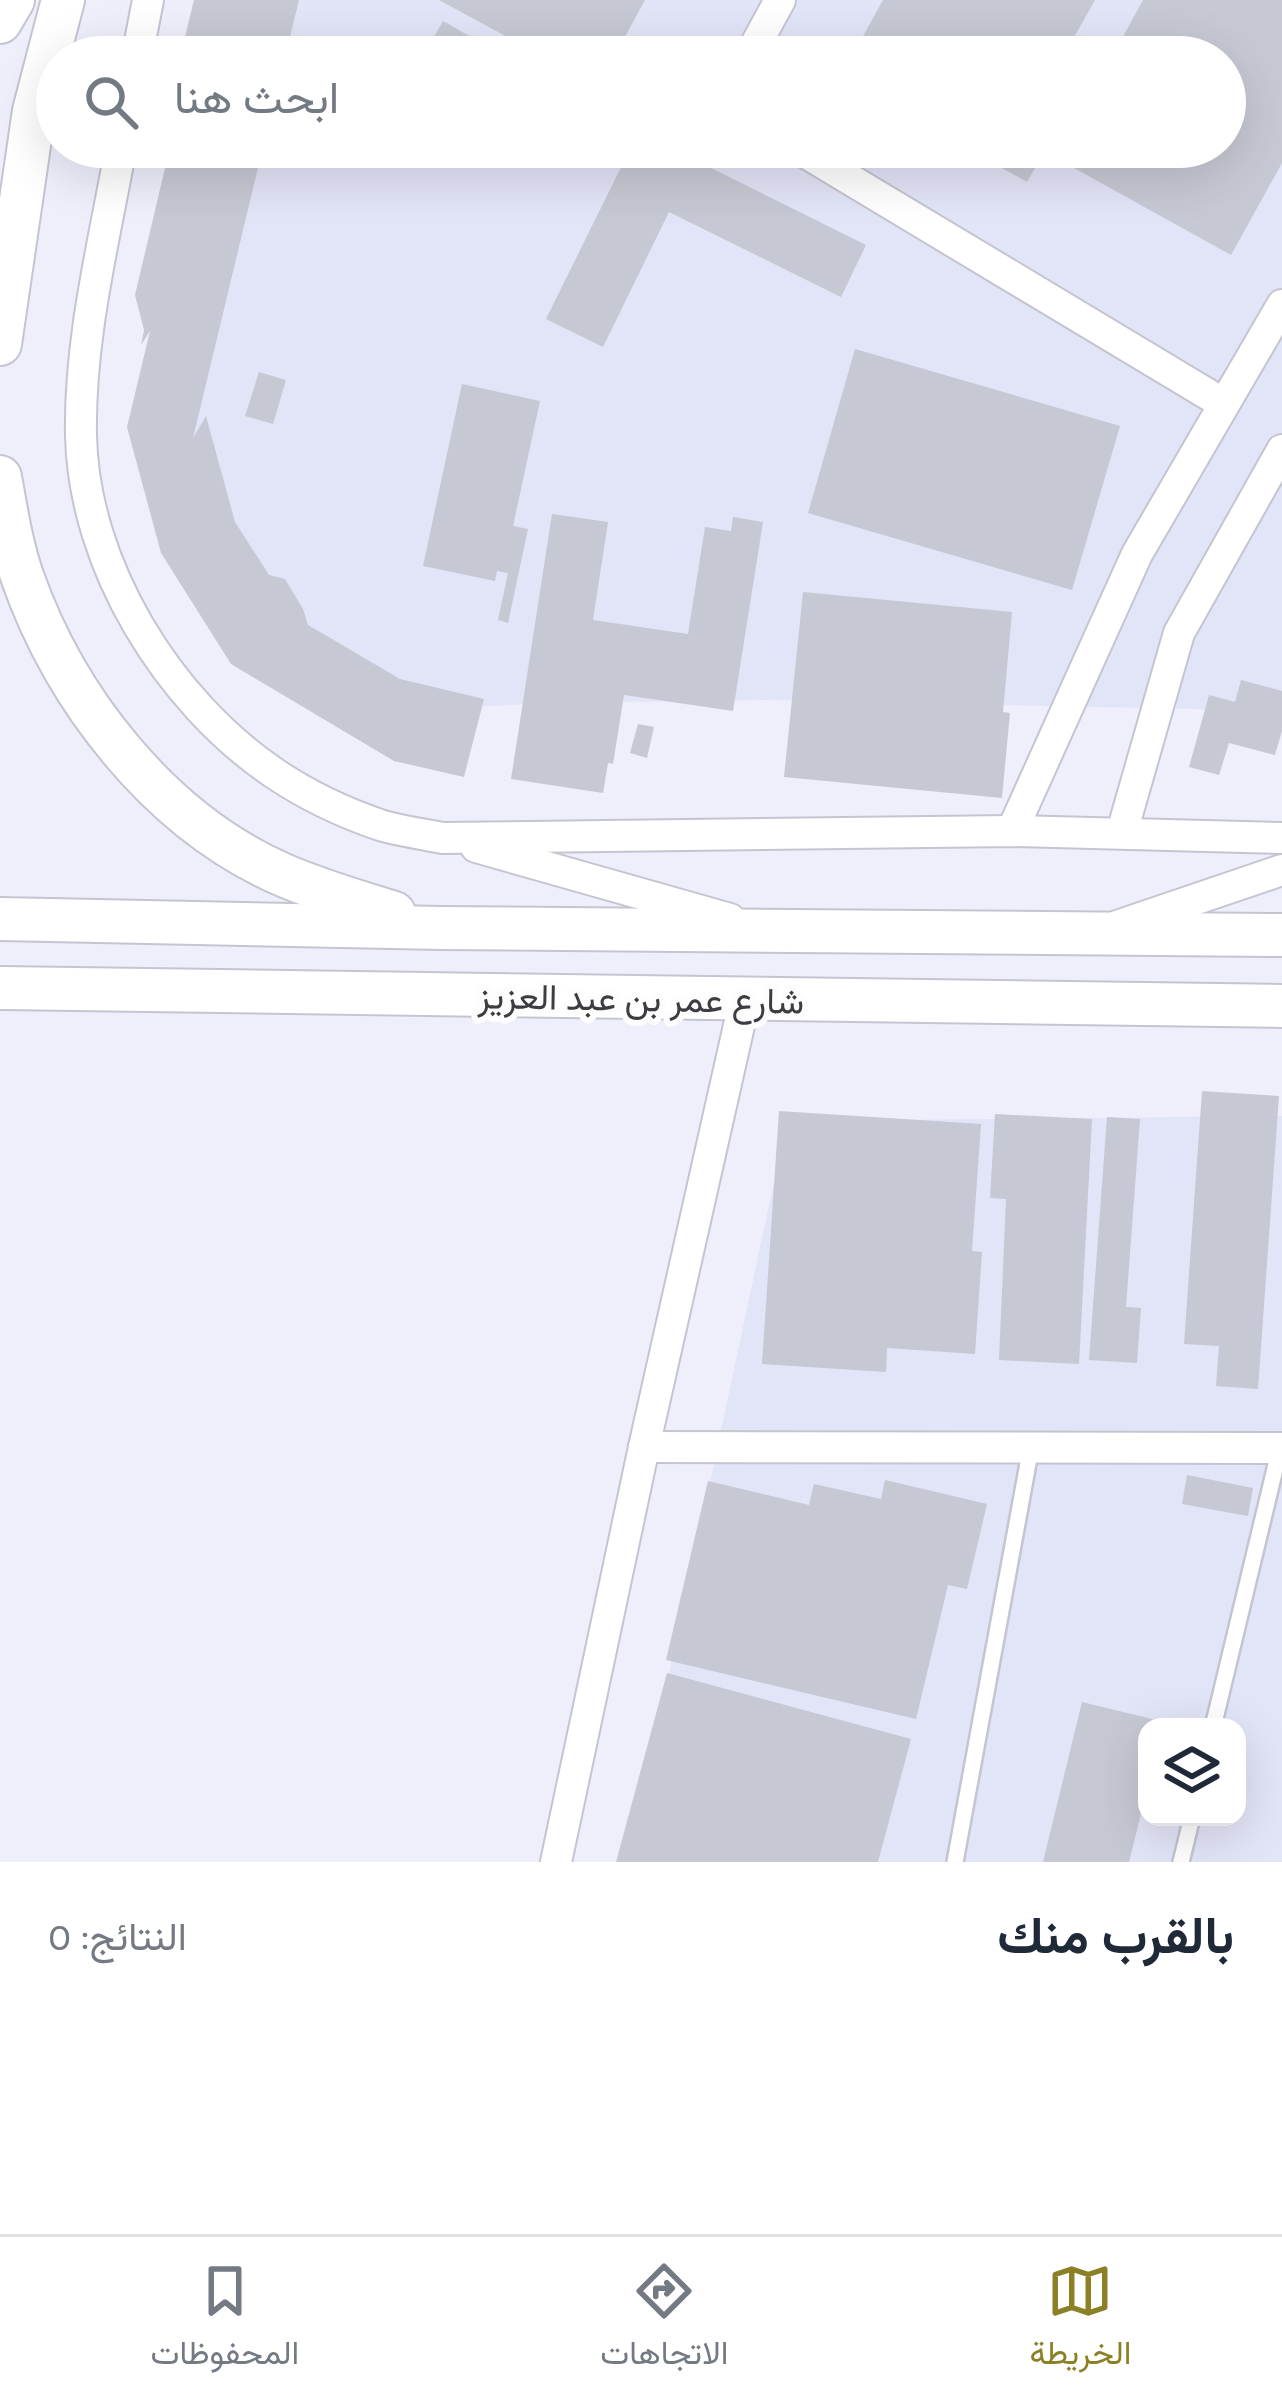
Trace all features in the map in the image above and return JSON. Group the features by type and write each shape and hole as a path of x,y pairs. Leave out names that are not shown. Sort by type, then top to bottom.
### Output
{"main road":[{"path":"0,22 13,0"},
{"path":"54,36 63,0"},
{"path":"0,344 36,103"},
{"path":"0,477 22,574 63,666 119,748 153,784 196,822 278,873 441,928"},
{"name":"شارع عمر بن عبد العزيز","path":"0,919 1282,935"},
{"path":"745,999 750,977 766,958 898,954 995,932"},
{"name":"شارع عمر بن عبد العزيز","path":"0,988 1282,1006"}],"street":[{"path":"141,36 148,0"},
{"path":"760,36 780,0"},
{"path":"117,168 82,366 81,441 88,493 104,550 128,607 188,697 231,741 277,775 380,824 770,931"},
{"path":"831,168 1224,404"},
{"path":"1012,831 1137,554 1282,305"},
{"path":"1122,832 1179,634 1282,450"},
{"path":"443,838 1012,831 1282,838"},
{"path":"1096,933 1282,870"},
{"path":"556,1862 745,999"},
{"path":"644,1447 1281,1448"}],"lane":[{"path":"956,1862 1031,1447"},
{"path":"1215,1718 1281,1448"},
{"path":"1181,1862 1190,1826"}],"shaded area":[{"path":"255,0 1282,0 1282,711 768,700 370,707 180,523 184,168 1246,168 1246,36 235,36"},
{"path":"1282,1116 1282,1862 629,1862 787,1121"}],"building":[{"path":"194,0 299,0 290,36 185,36"},
{"path":"439,0 645,0 625,36 505,36"},
{"path":"883,0 1095,0 1075,36 863,36"},
{"path":"1143,0 1282,0 1282,163 1231,255 1074,168 1246,168 1246,36 1123,36"},
{"path":"443,21 469,36 435,36"},
{"path":"165,168 258,168 193,438 206,416 235,522 269,575 285,579 308,625 400,679 484,699 464,777 394,761 231,664 161,553 127,427 150,331 141,345 144,330 135,295"},
{"path":"621,168 711,168 866,245 841,297 669,212 603,347 546,319"},
{"path":"1002,168 1035,168 1027,182"},
{"path":"855,349 1120,426 1072,590 808,513"},
{"path":"259,372 286,380 273,424 245,416"},
{"path":"462,384 540,401 513,526 528,529 508,623 498,620 508,573 497,571 495,581 423,566"},
{"path":"552,514 608,522 593,620 688,634 705,527 731,531 733,517 763,522 733,711 624,695 613,764 608,763 603,793 511,779"},
{"path":"803,592 1012,612 1003,712 1010,713 1002,798 784,777"},
{"path":"1241,680 1282,691 1282,731 1275,755 1229,743 1219,775 1189,767 1209,695 1235,702"},
{"path":"638,724 654,727 647,758 630,753"},
{"path":"1202,1091 1279,1096 1258,1389 1216,1386 1219,1346 1184,1344"},
{"path":"779,1111 981,1124 972,1251 982,1252 975,1354 887,1348 886,1372 762,1364"},
{"path":"995,1114 1092,1119 1079,1364 999,1360 1006,1199 990,1198"},
{"path":"1107,1117 1140,1119 1126,1307 1141,1308 1137,1363 1089,1360"},
{"path":"1187,1475 1253,1488 1248,1516 1182,1504"},
{"path":"885,1480 987,1504 967,1589 948,1585 916,1719 666,1660 708,1481 809,1505 814,1484 881,1499"},
{"path":"667,1673 911,1739 878,1862 616,1862"},
{"path":"1082,1702 1148,1718 1138,1718 1138,1826 1129,1862 1043,1862"}]}
